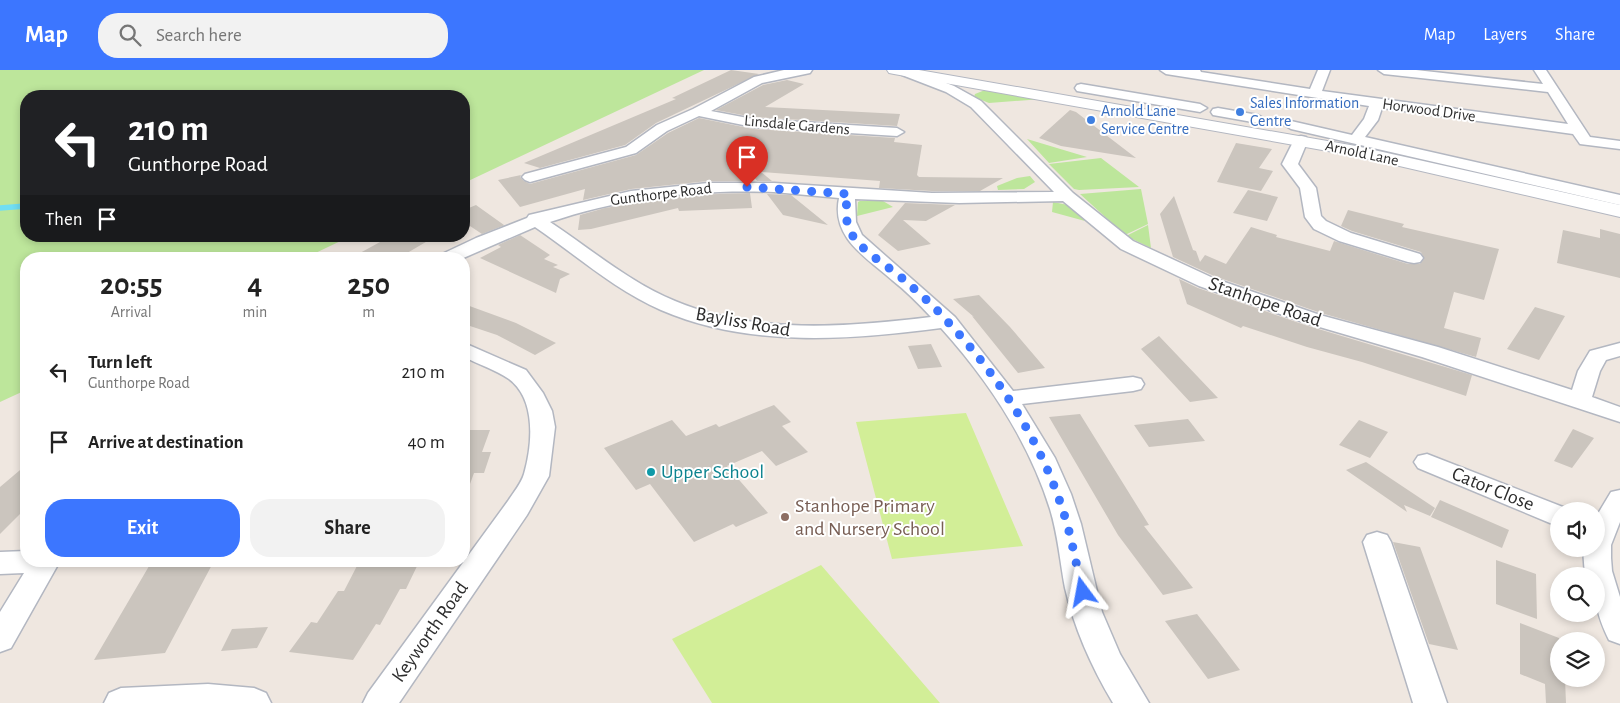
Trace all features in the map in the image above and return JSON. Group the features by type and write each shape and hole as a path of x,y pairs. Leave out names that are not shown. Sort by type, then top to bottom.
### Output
{"street":[{"name":"Linsdale Gardens","path":"530,177 631,150 662,128 675,124 758,80 769,76 806,70"},
{"name":"Horwood Drive","path":"1166,70 1195,72 1314,94 1578,130"},
{"path":"1314,94 1324,70"},
{"path":"1384,70 1552,90"},
{"path":"1540,70 1585,141 1620,145"},
{"name":"Arnold Lane","path":"900,71 1096,104 1234,122 1296,133 1366,153 1620,211"},
{"name":"Stanhope Road","path":"900,71 962,94 976,104 1067,196 1127,245 1206,282 1313,319 1430,352 1580,400 1620,415"},
{"path":"962,94 985,86"},
{"path":"1081,88 1200,108"},
{"path":"1096,104 1107,92"},
{"path":"1356,139 1371,120 1377,103"},
{"name":"Linsdale Gardens","path":"698,112 753,123 897,132"},
{"path":"1218,112 1234,122 1258,119"},
{"path":"1414,258 1330,231 1313,217 1308,188 1290,164 1296,133 1356,139 1620,200"},
{"name":"Gunthorpe Road","path":"460,252 535,219 602,201 635,195 704,188 764,187 849,194 963,199 1067,196"},
{"path":"849,194 846,216 849,229 856,240 904,279 948,321 976,354 1026,427 1048,471 1064,512 1087,611 1108,661 1132,703"},
{"name":"Bayliss Road","path":"535,219 633,287 685,312 718,321 772,330 829,333 948,321"},
{"path":"1580,400 1589,371 1598,356 1620,349"},
{"name":"Keyworth Road","path":"380,703 518,508 536,476 543,427 540,411 532,393 518,375 470,352"},
{"path":"1008,399 1133,384"},
{"name":"Cator Close","path":"1427,463 1550,512"},
{"path":"1605,523 1620,499"},
{"path":"1377,542 1430,703"},
{"path":"1597,557 1602,593 1620,630"},
{"path":"0,563 20,562"},
{"path":"0,639 42,567"},
{"path":"121,703 208,699 254,703"}],"green space":[{"path":"0,70 704,70 470,180 470,90 20,90 20,242 338,242 318,252 20,252 20,393 0,402"},
{"path":"985,90 995,90 1043,99 989,103 974,97 975,94"},
{"path":"1027,139 1087,157 1049,163"},
{"path":"1101,158 1139,187 1074,189 1049,164"},
{"path":"1030,176 1035,182 1024,189 998,190 997,186 1017,178"},
{"path":"1141,189 1148,224 1125,235 1080,194"},
{"path":"883,201 893,207 857,216 858,202"},
{"path":"1053,202 1068,205 1085,221 1052,212"},
{"path":"1148,225 1151,248 1126,236"},
{"path":"966,413 1023,546 892,559 856,422"},
{"path":"821,565 940,703 712,703 672,639"}],"building":[{"path":"731,70 759,74 656,123 625,145 540,168 524,163 676,99 672,98"},
{"path":"787,80 804,84 765,107 900,114 897,126 753,117 716,110 763,85"},
{"path":"1070,110 1076,112 1136,158 1061,146 1039,138"},
{"path":"699,118 753,129 895,138 894,142 922,145 917,175 919,177 1003,178 980,191 932,191 879,188 880,181 761,172 772,181 757,181 745,165 748,181 708,181 631,189 583,200 585,189 520,207 498,180 521,175 520,177 524,181 530,184 636,155 668,133"},
{"path":"1236,143 1272,149 1259,168 1273,171 1261,191 1217,182"},
{"path":"1248,190 1278,197 1267,221 1233,213"},
{"path":"750,193 752,208 679,211 678,208 591,229 578,230 580,215 605,208 689,195"},
{"path":"767,194 791,195 828,225 783,215"},
{"path":"1174,196 1193,250 1196,251 1200,262 1205,255 1226,264 1251,227 1277,235 1276,237 1330,251 1334,241 1408,264 1420,264 1424,259 1421,252 1341,226 1348,210 1404,224 1402,227 1499,249 1484,300 1454,292 1444,328 1481,338 1476,357 1321,313 1214,276 1173,257 1160,214"},
{"path":"905,203 955,205 926,221 903,220 931,244 898,251 878,235"},
{"path":"476,205 505,225 482,234 470,226 470,208"},
{"path":"1600,229 1620,234 1620,278 1557,263 1563,230 1600,238"},
{"path":"520,235 550,255 544,259 558,265 553,267 570,274 560,279 556,293 480,258 501,247 498,245"},
{"path":"380,242 426,242 409,252 362,252"},
{"path":"1179,279 1198,288 1305,325 1472,375 1466,396 1243,326 1241,328 1187,304"},
{"path":"979,295 1010,327 1045,368 1018,373 972,316 974,317 953,299"},
{"path":"470,306 516,323 556,343 535,355 497,335 470,326"},
{"path":"1535,307 1565,316 1539,360 1507,349"},
{"path":"1159,336 1218,398 1190,402 1141,349"},
{"path":"931,344 942,367 918,369 908,346"},
{"name":"Upper School","path":"774,405 791,422 782,426 808,452 776,466 762,451 727,466 768,513 736,527 733,524 694,542 650,484 636,490 604,448 672,420 686,436 716,424 719,427"},
{"path":"1080,414 1149,525 1144,526 1193,588 1163,595 1118,535 1049,417"},
{"path":"1188,419 1205,441 1149,447 1134,425"},
{"path":"1359,420 1388,432 1370,458 1339,445"},
{"path":"1573,429 1594,438 1572,468 1554,461"},
{"path":"470,430 490,430 482,452 491,452 484,473 474,473 470,484"},
{"path":"1366,462 1435,508 1430,516 1404,505 1407,512 1346,470"},
{"path":"20,470 20,514 0,534 0,487"},
{"path":"1440,500 1509,530 1502,548 1431,517"},
{"path":"1393,542 1420,547 1458,650 1429,644"},
{"path":"1496,560 1536,574 1537,619 1496,604"},
{"path":"148,567 211,567 165,653 94,660"},
{"path":"356,567 417,567 406,589 400,589 380,625 376,624 353,660 289,652 311,622 317,623 338,591 344,591"},
{"path":"1197,614 1240,670 1208,679 1165,621"},
{"path":"1520,623 1550,635 1550,687 1565,687 1566,703 1546,703 1545,684 1520,674"},
{"path":"268,627 257,648 221,651 232,629"}],"waterway":[{"path":"0,208 20,206"}],"place":[{"name":"Sales Information Centre","path":"1240,112"},
{"name":"Arnold Lane Service Centre","path":"1091,120"},
{"name":"Upper School","path":"651,472"},
{"name":"Stanhope Primary and Nursery School","path":"785,517"}],"route":[{"path":"747,187 849,194 847,197 846,216 849,229 856,240 904,279 948,321 976,354 1026,427 1048,471 1064,512 1083,592"}]}
